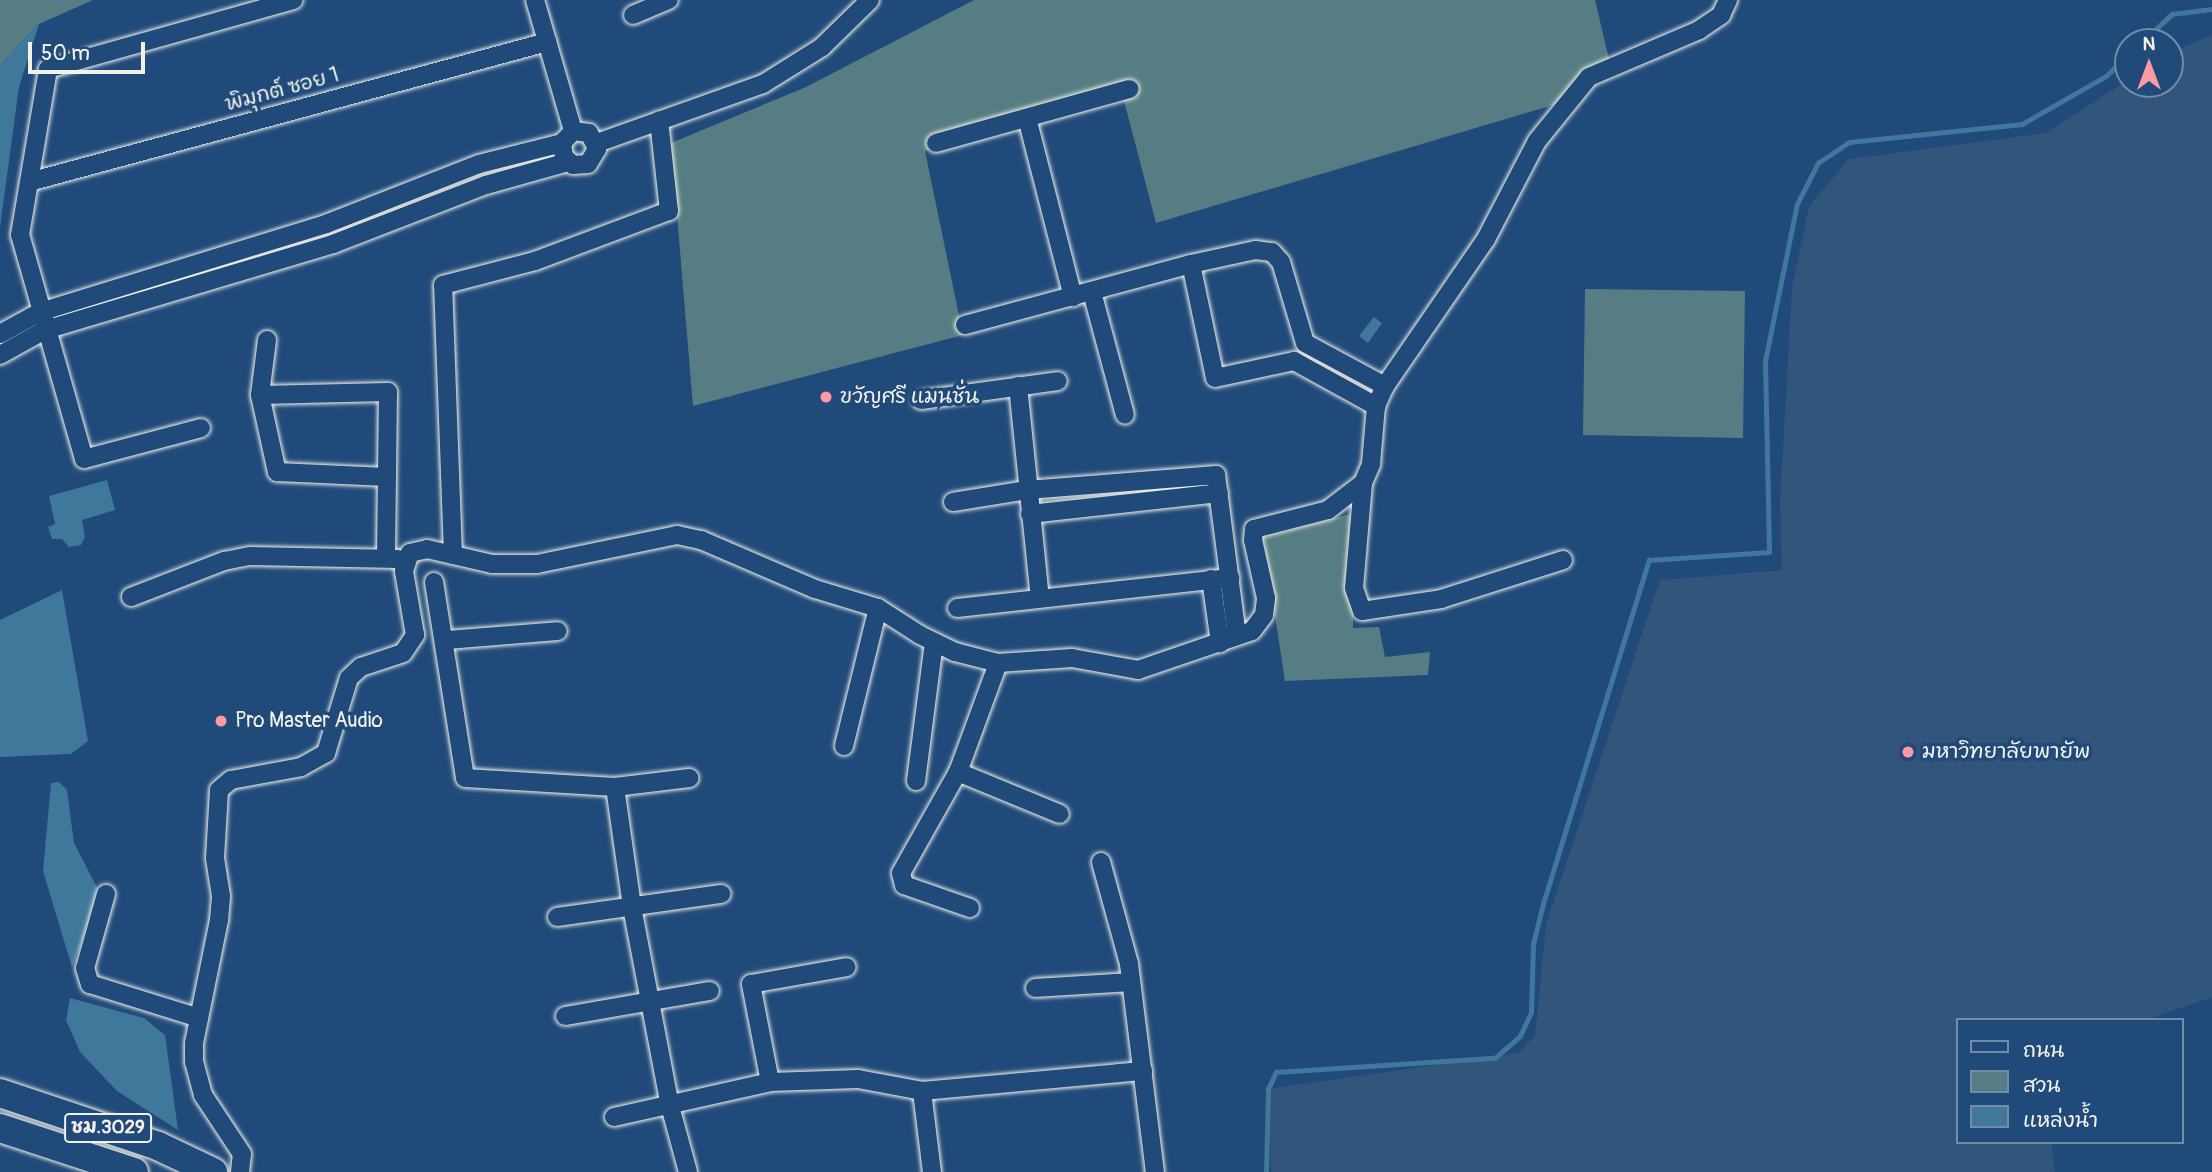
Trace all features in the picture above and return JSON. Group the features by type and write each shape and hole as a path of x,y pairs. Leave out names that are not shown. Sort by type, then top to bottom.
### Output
{"main road":[{"name":"ชม.3029","path":"0,1093 158,1146 213,1172"},
{"name":"ชม.3029","path":"0,1128 134,1172"}],"street":[{"path":"201,428 84,459 40,313 20,235 48,69 293,0"},
{"path":"535,0 547,42 567,137 568,162"},
{"path":"633,15 669,0"},
{"path":"597,143 763,84 795,67 852,21 870,0"},
{"path":"1563,560 1441,599 1362,611 1354,588 1363,483 1370,464 1376,406 1385,386 1486,239 1537,141 1575,91 1610,64 1699,30 1721,15 1728,0"},
{"name":"พิมุกต์ ซอย 1","path":"29,182 547,42"},
{"path":"936,143 1130,89"},
{"path":"1027,118 1073,297"},
{"path":"453,555 443,285 535,261 669,211 659,121"},
{"path":"0,334 40,313 390,198 479,164 586,131 597,143 596,154 588,163 568,162 486,185 333,244 45,330 0,355"},
{"path":"390,198 398,218"},
{"path":"965,325 1191,264 1255,250 1272,252 1281,262 1305,343 1385,386"},
{"path":"221,255 227,275"},
{"path":"1191,264 1215,378 1294,361 1376,406"},
{"path":"1092,292 1125,415"},
{"path":"267,340 260,395 277,472 387,477"},
{"path":"921,400 1058,381"},
{"path":"1018,386 1040,598"},
{"path":"260,395 388,393 386,556"},
{"path":"953,502 1027,490 1216,474 1219,493 1220,643"},
{"path":"405,561 417,550 492,564 537,564 677,535 701,540 815,589 878,608 934,642 998,663 1072,658 1138,670 1252,631 1264,615 1266,598 1253,540 1254,529 1328,510 1363,483"},
{"path":"1030,514 1219,493"},
{"path":"131,597 224,561 250,556 386,556 405,561"},
{"path":"240,1172 243,1161 239,1146 213,1111 198,1081 194,1043 219,920 221,896 215,858 219,790 231,779 301,767 326,753 349,678 361,667 403,653 415,635 405,561"},
{"path":"1221,579 1237,636"},
{"path":"957,608 1221,579"},
{"path":"434,582 447,640 465,778 615,787 689,778"},
{"path":"844,746 878,608"},
{"path":"447,640 558,631"},
{"path":"916,781 934,642"},
{"path":"970,908 901,882 901,873 958,772 998,663"},
{"path":"958,772 1060,814"},
{"path":"615,787 632,907 670,1106 688,1172"},
{"path":"1101,862 1131,982 1155,1172"},
{"path":"106,894 85,968 90,984 199,1018"},
{"path":"557,917 720,894"},
{"path":"770,1083 751,984 847,967"},
{"path":"1035,988 1131,982"},
{"path":"565,1016 710,990"},
{"path":"614,1117 770,1083 858,1079 922,1091 1143,1071"},
{"path":"922,1091 932,1172"}],"shaded area":[{"name":"มหาวิทยาลัยพายัพ","path":"2212,35 2212,997 2152,1018 1956,1018 1956,1144 2051,1144 2055,1172 1271,1172 1268,1089 1519,1053 1535,1035 1546,924 1660,580 1782,570 1780,504 1792,288 1809,206 1849,159 2046,133 2114,89 2114,98 2184,98 2184,47"}],"green space":[{"path":"0,0 93,0 39,24 0,65"},
{"path":"974,0 1595,0 1609,59 1584,74 1560,103 1156,223 1123,97 925,151 963,335 693,406 671,143 806,87"},
{"path":"1585,289 1745,291 1743,438 1583,435"},
{"path":"1354,513 1353,628 1379,627 1385,657 1430,652 1428,675 1285,681 1263,537"}],"water":[{"path":"39,24 19,87 0,227 0,65"},
{"path":"1374,317 1382,323 1368,343 1359,336"},
{"path":"107,480 115,510 82,520 85,537 81,545 69,547 62,539 52,539 48,527 55,524 49,496"},
{"path":"62,590 88,741 71,754 0,757 0,620"},
{"path":"59,782 67,790 74,843 101,895 72,967 43,871 51,783"},
{"path":"70,998 144,1018 165,1035 178,1130 117,1091 80,1052 66,1020"}],"waterway":[{"path":"2157,28 2172,14 2212,9"},
{"path":"1266,1172 1268,1089 1276,1072 1495,1058 1520,1036 1531,1012 1533,944 1543,904 1649,560 1769,552 1765,361 1797,204 1818,163 1849,142 2022,124 2106,76 2114,68"}],"place":[{"name":"ขวัญศรี แมนชั่น","path":"826,397"},
{"name":"Pro Master Audio","path":"221,721"},
{"name":"มหาวิทยาลัยพายัพ","path":"1908,752"}]}
